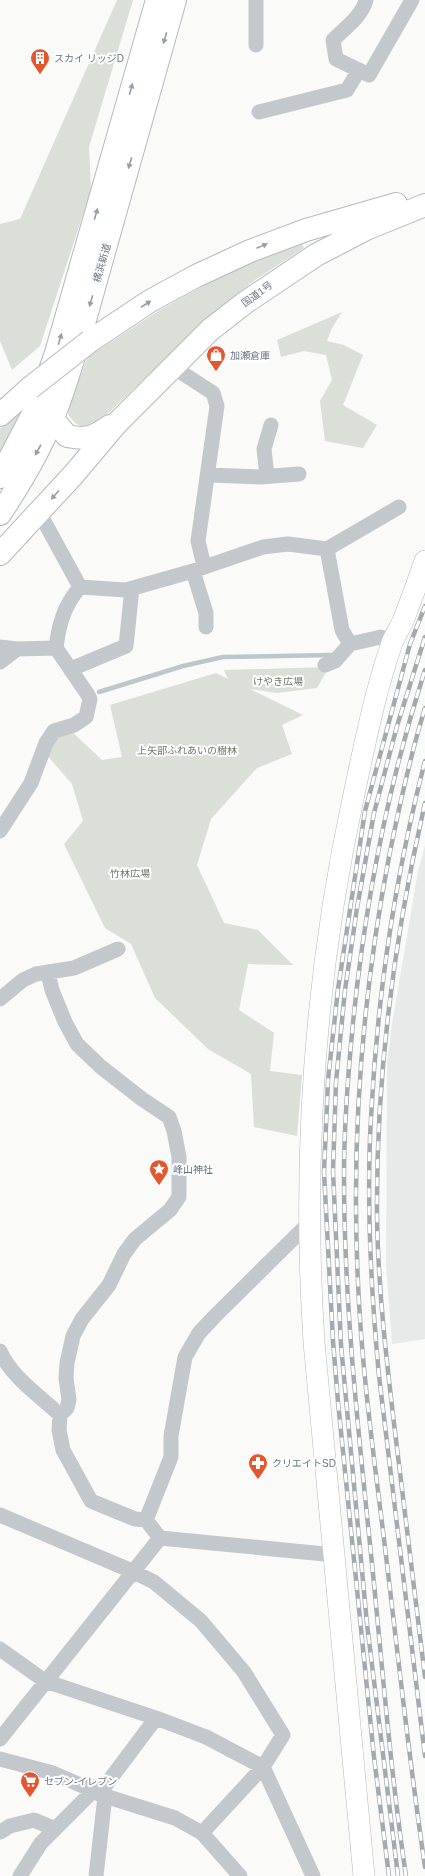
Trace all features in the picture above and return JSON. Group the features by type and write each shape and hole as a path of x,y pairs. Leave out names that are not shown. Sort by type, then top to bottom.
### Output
{"highway":[{"name":"横浜新道","path":"0,477 39,402 56,353 157,0"},
{"name":"横浜新道","path":"0,514 44,438 81,334 175,0"},
{"path":"0,415 30,388 90,341 150,301 196,276 250,251 306,230 425,196"},
{"name":"国道1号","path":"117,423 210,330 246,302 316,255 366,229 425,205"},
{"path":"306,230 316,255"},
{"path":"52,418 75,447 78,459 74,474"},
{"path":"67,436 84,439 117,423"},
{"path":"0,554 74,474 117,423"}],"street":[{"path":"256,0 256,45"},
{"path":"366,0 364,6 356,17 334,40 336,59 368,75 412,0"},
{"path":"259,112 347,90 359,70"},
{"path":"173,367 213,393 217,406 198,542 198,569 206,613 206,627"},
{"path":"267,476 264,449 271,425"},
{"path":"208,475 267,476 299,474"},
{"path":"80,587 126,590 198,569 263,547 288,544 327,549 399,507"},
{"path":"39,512 80,587"},
{"path":"327,549 342,630 350,644"},
{"path":"364,1876 335,1555 315,1359 310,1280 309,1223 312,1110 317,1039 330,916 344,838 370,720 393,641 402,623 425,561"},
{"path":"0,831 31,783 46,743 54,731 74,725 86,717 90,699 56,648 58,632 68,601 80,587"},
{"path":"71,669 126,646 132,588"},
{"path":"325,665 335,661 350,644 381,637 393,641"},
{"path":"0,647 56,648"},
{"path":"0,662 17,648"},
{"path":"0,999 22,980 36,974 74,968 118,949"},
{"path":"48,973 52,990 77,1044 101,1067 142,1099 169,1117 174,1131 179,1157 180,1178 179,1197 170,1210 135,1239 124,1254 109,1285 82,1319 73,1336 67,1363 66,1378 69,1400 67,1408 60,1415 59,1430 63,1450 91,1501 135,1519 146,1520 160,1538 335,1555"},
{"path":"146,1520 172,1457 170,1436 184,1357 199,1334 215,1316 309,1223"},
{"path":"0,1351 5,1363 60,1415"},
{"path":"0,1515 132,1571 154,1582 201,1621 244,1672 283,1735 263,1767 202,1833"},
{"path":"0,1739 132,1571 160,1538"},
{"path":"0,1649 45,1681 156,1718 206,1737 263,1767 313,1876"},
{"path":"20,1876 41,1843 99,1794 156,1718"},
{"path":"0,1759 53,1773 99,1794 175,1818 202,1833 240,1876"},
{"path":"96,1876 99,1794"},
{"path":"0,1832 10,1826 34,1820 56,1829"}],"shaded area":[{"path":"425,845 425,1339 392,1344 386,1265 387,1064 392,1024 418,871"}],"green space":[{"path":"117,0 133,0 89,147 91,190 40,346 12,370 0,341 0,224 20,219"},
{"path":"302,243 304,248 255,280 212,314 101,420 91,426 83,427 75,423 69,416 67,406 88,357 160,310 230,271 289,245"},
{"path":"342,312 332,328 327,341 344,345 363,355 343,405 377,425 363,448 325,441 320,401 332,380 326,355 304,351 281,357 277,340"},
{"path":"28,403 0,460 0,429"},
{"name":"上矢部ふれあいの樹林","path":"329,667 317,688 277,693 250,689 303,715 282,725 292,754 257,768 211,819 197,865 224,923 258,930 293,965 248,964 239,1010 274,1033 270,1071 302,1075 297,1136 254,1127 251,1074 208,1049 155,998 131,944 105,928 64,844 83,821 72,784 46,754 50,744 69,729 102,760 122,757 110,705 216,673 228,679 224,670"}],"waterway":[{"path":"99,692 183,666 223,657 333,655"}],"railway":[{"path":"389,1876 374,1757 338,1402 333,1341 324,1172 328,1080 338,989 365,811 410,644 425,606"},
{"path":"398,1876 367,1624 341,1345 333,1171 336,1082 345,990 357,908 374,813 397,726 425,637"},
{"path":"406,1876 391,1755 361,1460 346,1270 344,1157 349,1061 358,978 371,889 389,801 425,670"},
{"path":"425,708 410,763 389,857 372,963 365,1016 361,1069 356,1176 358,1283 366,1389 414,1791 425,1867"},
{"path":"425,761 414,805 396,893 383,983 374,1073 369,1183 370,1247 379,1376 425,1756"},
{"path":"425,803 404,905 389,1008 380,1111 377,1215 379,1271 386,1356 425,1677"}],"place":[{"name":"スカイ リッジD","path":"40,75"},
{"name":"加瀬倉庫","path":"216,372"},
{"name":"峰山神社","path":"159,1186"},
{"name":"クリエイトSD","path":"258,1480"},
{"name":"セブン-イレブン","path":"30,1798"}],"park label":[{"name":"けやき広場","path":"278,681"},
{"name":"竹林広場","path":"130,873"}]}
